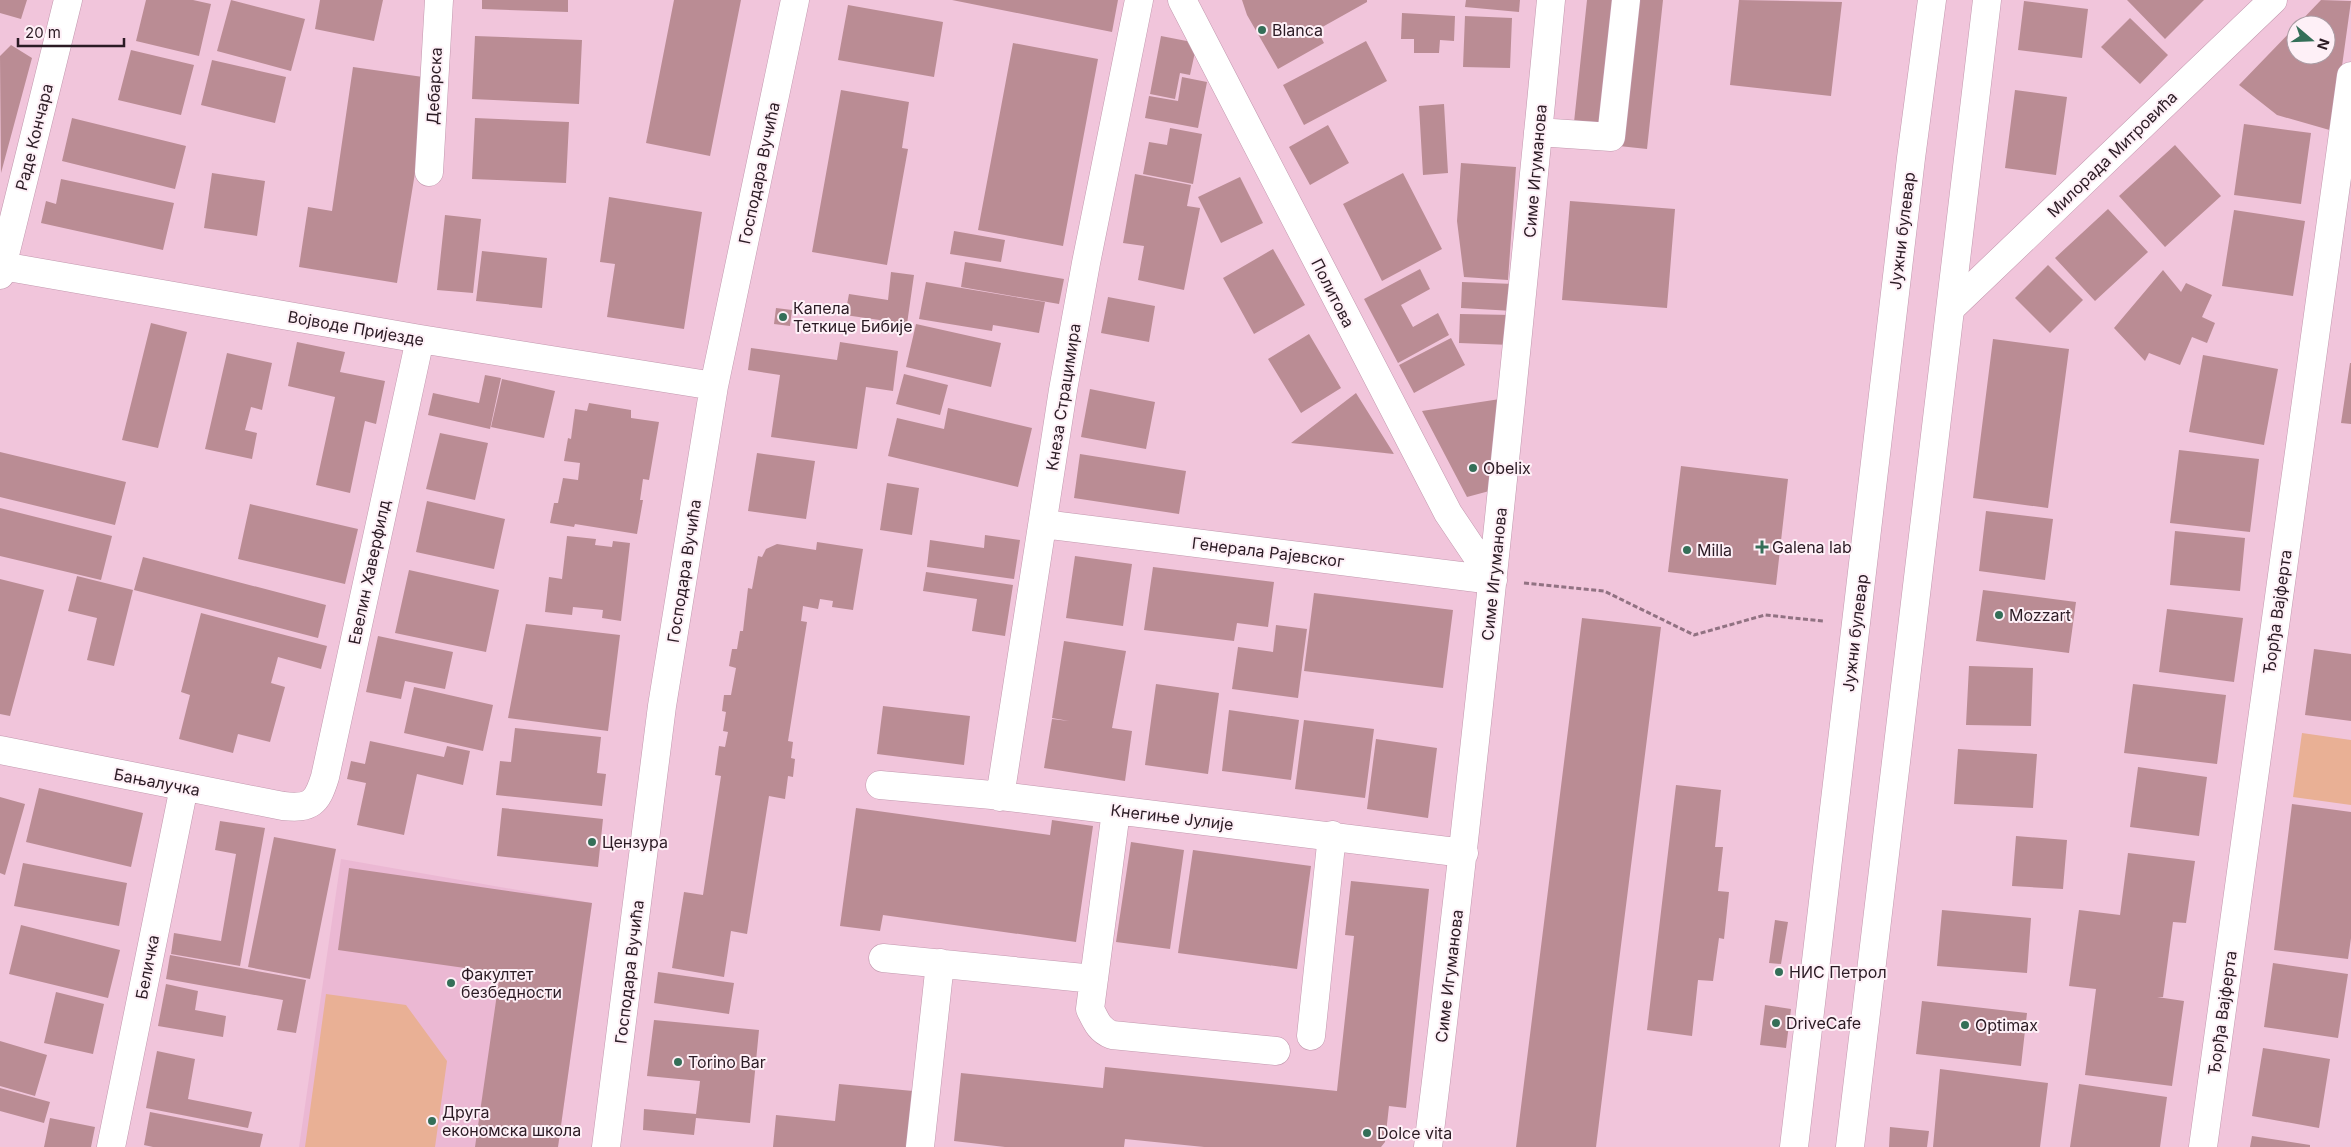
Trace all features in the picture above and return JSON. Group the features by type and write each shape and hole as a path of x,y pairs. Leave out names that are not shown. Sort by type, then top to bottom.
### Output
{"street":[{"name":"Раде Кончара","path":"1,268 68,0"},
{"name":"Дебарска","path":"429,172 439,0"},
{"name":"Господара Вучића","path":"606,1147 662,706 714,386 795,0"},
{"name":"Кнеза Страцимира","path":"1000,797 1063,390 1086,263 1139,0"},
{"name":"Политова","path":"1182,0 1448,514 1493,580"},
{"name":"Симе Игуманова","path":"1428,1147 1464,853 1551,0"},
{"path":"1538,132 1611,137 1626,0"},
{"name":"Јужни булевар","path":"1794,1147 1855,625 1932,0"},
{"path":"1850,1147 1988,0"},
{"name":"Милорада Митровића","path":"1952,308 2273,0"},
{"name":"Ђорђа Вајферта","path":"2203,1147 2351,76"},
{"name":"Војводе Пријезде","path":"1,268 420,339 714,386"},
{"name":"Евелин Хаверфилд","path":"313,803 321,790 325,776 420,339"},
{"name":"Генерала Рајевског","path":"1043,524 1493,580"},
{"name":"Бањалучка","path":"0,750 283,806 300,808 313,803"},
{"name":"Кнегиње Јулије","path":"880,785 1000,797 1464,853"},
{"name":"Беличка","path":"111,1147 184,787"},
{"path":"1116,811 1090,1009 1103,1032 1112,1035 1276,1051"},
{"path":"1311,1036 1332,836"},
{"path":"883,958 1094,979"},
{"path":"920,1147 940,963"}],"path":[{"path":"1493,580 1604,592 1694,636 1765,615 1855,625"}],"shaded area":[{"path":"2302,733 2351,740 2351,805 2293,797"},
{"name":"Факултет безбедности","path":"341,859 592,903 558,1147 299,1147"},
{"path":"326,994 406,1005 447,1061 435,1147 305,1147"}],"building":[{"path":"0,0 27,0 21,19 0,13"},
{"path":"146,0 193,0 211,4 199,56 136,41"},
{"path":"231,0 305,19 291,71 217,51"},
{"path":"320,0 383,0 374,41 315,29"},
{"path":"482,0 568,0 568,12 482,9"},
{"path":"674,0 741,0 710,156 646,143"},
{"path":"952,0 1118,0 1112,32"},
{"path":"1242,0 1367,0 1367,2 1317,30 1324,43 1278,69 1247,15"},
{"path":"1466,0 1520,0 1519,12 1465,7"},
{"path":"1587,0 1663,0 1647,149 1572,141"},
{"path":"1739,0 1842,2 1831,96 1730,85"},
{"path":"2127,0 2204,0 2165,39"},
{"path":"2321,0 2351,1 2333,131 2277,115 2239,85 2286,36 2286,65 2336,65 2336,15 2307,15"},
{"path":"2024,1 2088,9 2082,58 2018,50"},
{"path":"848,5 943,22 934,77 838,60"},
{"path":"1402,13 1455,16 1454,41 1440,40 1439,53 1414,53 1414,39 1401,39"},
{"path":"1465,16 1512,18 1510,68 1463,67"},
{"path":"2130,18 2168,55 2140,84 2101,47"},
{"path":"475,36 582,40 579,104 472,99"},
{"path":"1161,36 1197,43 1190,75 1180,73 1175,99 1150,94"},
{"path":"1366,41 1387,81 1304,125 1283,85"},
{"path":"1013,43 1098,59 1063,246 978,230"},
{"path":"11,45 32,58 1,173 0,56"},
{"path":"131,50 194,65 181,115 118,100"},
{"path":"212,60 286,77 275,123 201,105"},
{"path":"353,67 423,77 422,130 397,283 299,267 308,207 332,211"},
{"path":"1182,77 1207,82 1198,128 1145,118 1149,96 1178,101"},
{"path":"841,90 909,102 902,148 908,149 887,265 812,252"},
{"path":"2015,90 2067,97 2056,175 2005,168"},
{"path":"1444,104 1448,173 1423,175 1419,106"},
{"path":"72,118 186,146 175,189 62,161"},
{"path":"475,118 569,122 566,183 472,179"},
{"path":"2244,124 2311,133 2301,204 2234,195"},
{"path":"1328,125 1349,163 1310,185 1289,147"},
{"path":"1170,128 1202,134 1193,184 1143,174 1149,142 1167,145"},
{"path":"2175,145 2221,196 2165,247 2119,196"},
{"path":"1461,163 1516,167 1508,280 1464,277 1457,221"},
{"path":"212,173 265,181 257,236 204,228"},
{"path":"1403,173 1442,249 1382,281 1343,204"},
{"path":"1135,174 1191,185 1187,206 1200,208 1184,290 1138,280 1144,246 1123,243"},
{"path":"1240,177 1263,223 1221,243 1198,197"},
{"path":"61,179 174,203 163,250 41,223 46,201 56,204"},
{"path":"609,197 702,212 684,329 607,317 615,264 600,262"},
{"path":"1570,201 1675,209 1667,308 1562,300"},
{"path":"2108,209 2148,252 2095,301 2055,258"},
{"path":"2234,210 2305,221 2293,296 2222,286"},
{"path":"445,215 481,219 473,293 437,290"},
{"path":"954,231 1005,240 1001,262 950,254"},
{"path":"1273,249 1305,305 1254,334 1223,278"},
{"path":"482,251 547,258 542,308 476,301"},
{"path":"965,262 1064,279 1059,304 961,287"},
{"path":"2048,265 2083,300 2050,333 2015,298"},
{"path":"1420,269 1430,289 1401,305 1413,327 1438,313 1449,335 1398,363 1364,299"},
{"path":"2163,270 2181,292 2186,283 2212,295 2202,317 2215,323 2207,343 2192,337 2180,365 2149,353 2145,361 2114,328"},
{"path":"891,272 914,275 907,324 845,315 849,294 888,300"},
{"path":"926,282 1045,302 1039,333 993,325 992,331 919,319"},
{"path":"1462,282 1514,284 1513,311 1461,308"},
{"path":"1108,297 1155,306 1149,342 1101,333"},
{"name":"Капела Теткице Бибије","path":"776,308 792,310 790,326 774,324"},
{"path":"1460,314 1512,315 1511,345 1459,343"},
{"path":"151,323 187,332 158,448 122,440"},
{"path":"916,324 1001,343 991,387 906,367"},
{"path":"1309,334 1341,388 1301,413 1268,359"},
{"path":"1451,338 1465,365 1414,393 1399,365"},
{"path":"1993,339 2069,349 2048,508 1973,498"},
{"path":"297,342 345,352 340,372 385,381 376,424 365,421 350,493 316,485 335,397 288,386"},
{"path":"840,342 898,351 893,391 866,387 857,449 771,437 780,375 748,370 751,348 837,360"},
{"path":"227,353 272,363 262,410 251,407 245,430 257,433 252,459 205,449"},
{"path":"2203,355 2278,369 2264,445 2189,432"},
{"path":"2351,363 2351,424 2341,423"},
{"path":"904,374 948,385 940,415 896,404"},
{"path":"485,375 501,378 490,429 428,415 433,393 479,403"},
{"path":"502,379 555,391 544,438 491,427"},
{"path":"1090,389 1155,402 1146,449 1081,437"},
{"path":"1356,393 1394,454 1291,443"},
{"path":"1500,399 1493,490 1467,497 1422,411"},
{"path":"589,403 631,410 631,418 659,422 649,480 643,479 640,500 643,500 637,534 575,524 574,527 550,523 554,503 558,503 563,478 578,480 580,463 564,461 568,438 571,439 575,409 587,411"},
{"path":"948,408 1032,428 1018,487 888,456 897,418 944,429"},
{"path":"440,433 488,443 475,500 426,489"},
{"path":"2179,450 2259,459 2250,532 2170,523"},
{"path":"0,452 126,482 115,525 0,497"},
{"path":"757,453 815,461 806,519 748,511"},
{"path":"1080,454 1186,471 1179,514 1074,498"},
{"path":"1681,466 1788,479 1776,585 1668,572"},
{"path":"887,483 919,488 912,535 880,530"},
{"path":"427,501 505,519 494,569 416,552"},
{"path":"250,504 358,529 345,584 238,559"},
{"path":"0,508 112,536 101,580 0,556"},
{"path":"1986,511 2053,519 2045,580 1979,571"},
{"path":"2175,531 2245,538 2240,591 2170,585"},
{"path":"985,535 1020,540 1014,579 927,567 930,540 984,548"},
{"path":"567,536 596,539 595,545 612,547 613,541 630,543 621,621 602,618 603,610 573,607 572,615 545,612 549,577 562,579"},
{"path":"817,542 863,549 853,610 832,607 833,601 820,599 818,609 803,606 801,621 807,622 788,741 793,742 791,758 795,759 793,777 788,776 785,799 769,796 747,934 731,931 724,977 672,968 684,892 703,895 721,776 715,775 719,746 725,747 728,732 723,731 726,712 722,711 724,695 731,695 736,668 729,666 732,649 737,649 740,631 743,631 748,588 752,589 758,556 762,557 766,549 777,544 816,550"},
{"path":"1075,556 1132,564 1123,626 1066,618"},
{"path":"143,557 326,605 318,638 134,590"},
{"path":"1153,567 1274,582 1268,627 1237,623 1234,641 1144,630"},
{"path":"409,570 499,590 486,652 395,633"},
{"path":"926,572 1013,585 1005,636 972,631 977,599 923,591"},
{"path":"77,576 133,590 114,666 87,660 97,618 68,611"},
{"path":"0,579 44,590 10,716 0,714"},
{"path":"1983,590 2076,602 2069,653 1976,641"},
{"path":"1314,593 1453,610 1443,688 1304,671"},
{"path":"2167,609 2243,618 2234,682 2159,672"},
{"path":"201,613 327,646 321,669 278,657 271,683 285,687 270,742 238,734 233,753 179,739 190,695 181,692"},
{"path":"1582,618 1661,627 1596,1147 1516,1147"},
{"path":"526,624 620,635 608,731 508,718"},
{"path":"1276,625 1307,629 1298,698 1232,689 1238,647 1273,652"},
{"path":"378,636 453,652 445,689 405,681 401,699 366,692"},
{"path":"1064,641 1126,651 1112,728 1132,731 1125,781 1044,768 1052,719 1069,721 1052,718"},
{"path":"2314,649 2351,654 2351,721 2305,715"},
{"path":"1969,666 2033,668 2031,726 1966,725"},
{"path":"1156,684 1219,693 1208,774 1145,765"},
{"path":"2133,684 2226,695 2217,764 2124,753"},
{"path":"414,687 493,705 483,751 404,733"},
{"path":"883,706 970,716 964,765 877,754"},
{"path":"1229,710 1299,720 1291,780 1222,771"},
{"path":"1304,720 1374,729 1365,798 1295,789"},
{"path":"515,728 601,737 597,773 606,774 602,806 496,795 500,761 511,762"},
{"path":"1376,739 1437,748 1428,818 1367,809"},
{"path":"370,741 444,757 447,746 470,751 463,785 417,774 404,835 357,825 366,783 347,779 351,761 365,764"},
{"path":"1958,749 2037,754 2033,808 1954,804"},
{"path":"2138,767 2207,777 2199,836 2130,827"},
{"path":"1676,785 1721,790 1715,847 1723,847 1718,891 1729,892 1724,939 1719,938 1713,981 1698,980 1692,1036 1647,1030"},
{"path":"39,788 143,813 131,867 26,842"},
{"path":"0,797 25,804 5,875 0,873"},
{"path":"2292,804 2351,812 2351,938 2348,959 2274,950"},
{"path":"502,808 603,819 598,867 497,856"},
{"path":"856,808 1050,835 1052,820 1093,826 1076,942 883,915 880,931 840,926"},
{"path":"220,821 265,828 240,966 171,954 174,933 221,941 236,854 215,850"},
{"path":"2016,836 2067,840 2063,889 2012,886"},
{"path":"274,837 336,849 310,979 248,967"},
{"path":"1131,842 1184,850 1170,949 1116,942"},
{"path":"1193,850 1311,866 1297,969 1178,953"},
{"path":"2128,853 2195,861 2186,923 2173,922 2163,997 2157,997 2184,1001 2172,1086 2085,1075 2096,989 2069,986 2079,910 2120,915"},
{"path":"23,863 127,883 119,926 14,906"},
{"path":"349,868 592,903 558,1147 475,1147 500,973 338,950"},
{"path":"1351,881 1429,889 1406,1108 1389,1106 1385,1142 1381,1147 1204,1147 1125,1139 1124,1147 1005,1147 954,1141 961,1073 1103,1088 1105,1067 1337,1091 1354,936 1345,935"},
{"path":"1942,910 2031,918 2027,973 1937,966"},
{"path":"1775,920 1788,922 1781,964 1769,963"},
{"path":"21,925 120,950 108,998 9,974"},
{"path":"170,955 306,980 296,1033 277,1030 283,1000 166,979"},
{"path":"2273,963 2348,974 2338,1038 2264,1027"},
{"path":"658,972 734,983 729,1014 654,1003"},
{"path":"166,984 198,991 195,1010 226,1016 223,1037 158,1026"},
{"path":"56,992 104,1004 93,1054 44,1043"},
{"path":"1922,1001 2027,1013 2021,1066 1916,1054"},
{"path":"1765,1005 1791,1009 1786,1048 1760,1045"},
{"path":"654,1020 759,1030 750,1123 696,1118 694,1135 643,1130 644,1109 696,1114 700,1081 647,1076"},
{"path":"0,1041 47,1055 35,1096 0,1086"},
{"path":"2263,1048 2330,1059 2319,1128 2252,1116"},
{"path":"157,1051 195,1059 188,1099 252,1112 248,1128 146,1108"},
{"path":"1940,1069 2048,1083 2040,1147 1933,1147"},
{"path":"839,1084 913,1091 907,1147 773,1147 776,1115 835,1121"},
{"path":"2079,1084 2167,1097 2160,1147 2070,1147"},
{"path":"0,1088 50,1102 44,1123 0,1111"},
{"path":"150,1112 263,1134 260,1147 153,1147 144,1145"},
{"path":"50,1118 95,1127 91,1147 44,1147"},
{"path":"1890,1127 1929,1131 1927,1147 1889,1147"},
{"path":"2252,1136 2310,1145 2310,1147 2250,1147"}],"place":[{"name":"Blanca","path":"1262,30"},
{"name":"Капела Теткице Бибије","path":"783,317"},
{"name":"Obelix","path":"1473,468"},
{"name":"Galena lab","path":"1762,547"},
{"name":"Milla","path":"1687,550"},
{"name":"Mozzart","path":"1999,615"},
{"name":"Цензура","path":"592,842"},
{"name":"НИС Петрол","path":"1779,972"},
{"name":"Факултет безбедности","path":"451,983"},
{"name":"DriveCafe","path":"1776,1023"},
{"name":"Optimax","path":"1965,1025"},
{"name":"Torino Bar","path":"678,1062"},
{"name":"Друга економска школа","path":"432,1121"},
{"name":"Dolce vita","path":"1367,1133"}]}
